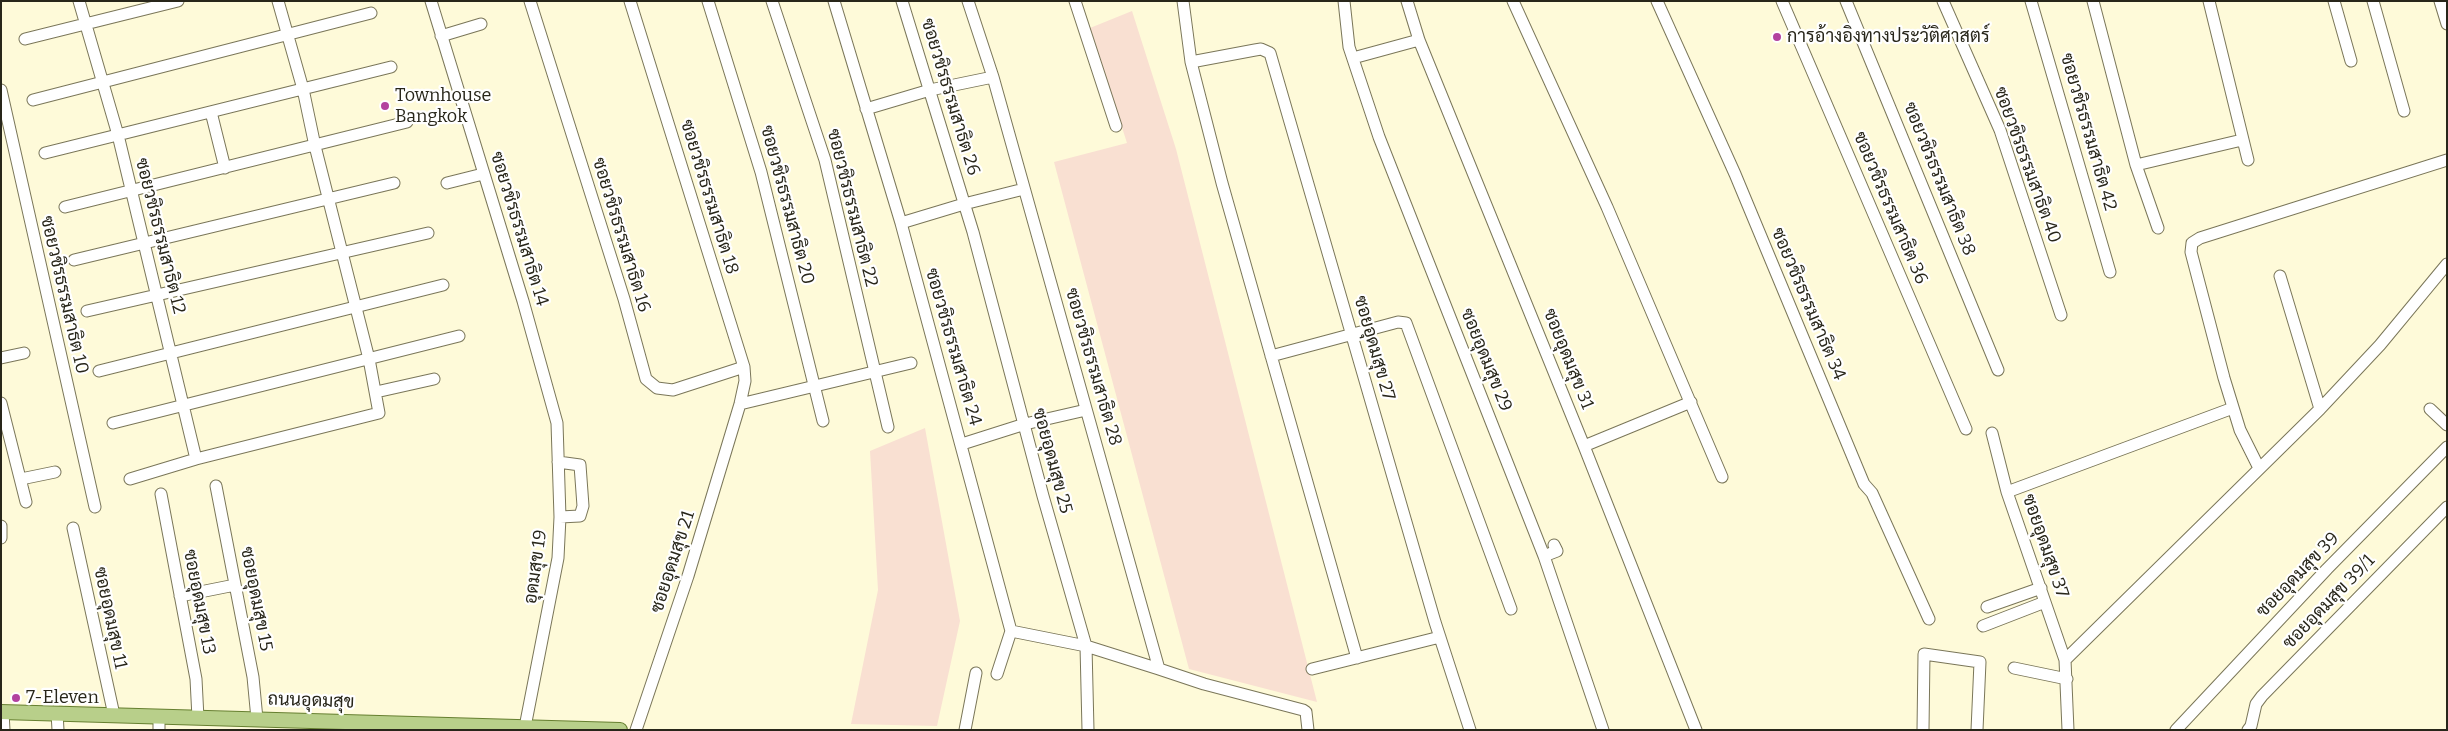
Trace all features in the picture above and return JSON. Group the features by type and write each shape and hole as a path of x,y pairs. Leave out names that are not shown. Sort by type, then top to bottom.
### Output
{"main road":[{"name":"ถนนอุดมสุข","path":"2,712 114,715 159,723 198,718 265,723 620,730"}],"street":[{"name":"ซอยวชิรธรรมสาธิต 12","path":"79,1 118,135 196,459"},
{"name":"ซอยวชิรธรรมสาธิต 12","path":"85,23 86,1"},
{"path":"25,39 178,1"},
{"path":"130,479 196,459 376,414 379,410 369,359 315,146 303,89 278,1"},
{"name":"ซอยวชิรธรรมสาธิต 14","path":"431,1 523,301 553,410"},
{"name":"ซอยวชิรธรรมสาธิต 16","path":"530,1 624,299 646,379 657,388 673,390 744,367"},
{"name":"ซอยวชิรธรรมสาธิต 18","path":"630,1 744,367 745,381 740,404"},
{"name":"ซอยวชิรธรรมสาธิต 20","path":"708,1 761,172 823,421"},
{"name":"ซอยวชิรธรรมสาธิต 22","path":"772,1 824,160 888,427"},
{"name":"ซอยวชิรธรรมสาธิต 24","path":"834,1 901,222 1011,631"},
{"name":"ซอยวชิรธรรมสาธิต 26","path":"902,1 964,204"},
{"name":"ซอยวชิรธรรมสาธิต 28","path":"968,1 993,77 1159,669"},
{"path":"1075,1 1116,126"},
{"path":"1183,1 1191,62 1222,183 1357,658"},
{"name":"ซอยอุดมสุข 29","path":"1344,1 1347,38 1379,137 1544,556 1603,730"},
{"name":"ซอยอุดมสุข 31","path":"1407,1 1419,40 1584,446 1696,730"},
{"path":"1513,1 1607,207 1722,477"},
{"name":"ซอยวชิรธรรมสาธิต 34","path":"1657,1 1734,174 1864,484 1872,493 1929,619"},
{"name":"ซอยวชิรธรรมสาธิต 36","path":"1782,1 1966,429"},
{"name":"ซอยวชิรธรรมสาธิต 38","path":"1846,1 1894,112 1998,370"},
{"name":"ซอยวชิรธรรมสาธิต 40","path":"1943,1 2000,130 2060,315"},
{"name":"ซอยวชิรธรรมสาธิต 42","path":"2031,1 2110,272"},
{"path":"2093,1 2137,170 2158,228"},
{"path":"2209,1 2248,160"},
{"path":"2334,1 2352,62"},
{"path":"2373,1 2404,111"},
{"path":"2440,1 2447,24"},
{"path":"33,100 371,13"},
{"path":"441,36 481,24"},
{"path":"1353,58 1419,40"},
{"name":"ซอยอุดมสุข 27","path":"1191,62 1255,50 1270,53 1440,637 1470,730"},
{"path":"45,153 391,67"},
{"path":"866,108 930,90 993,77"},
{"name":"ซอยวชิรธรรมสาธิต 10","path":"1,90 95,507"},
{"path":"210,112 225,168"},
{"path":"65,207 407,122"},
{"path":"2137,170 2242,140"},
{"path":"2259,468 2240,430 2233,408 2191,252 2192,243 2200,238 2447,160"},
{"path":"447,182 483,174"},
{"path":"74,260 394,183"},
{"path":"901,222 1024,189"},
{"name":"ซอยอุดมสุข 25","path":"964,204 1043,496 1086,646 1088,730"},
{"path":"87,311 428,233"},
{"path":"2065,660 2320,409 2380,345 2447,264"},
{"path":"2280,276 2320,409"},
{"path":"99,371 443,285"},
{"path":"1271,356 1398,322 1406,323 1511,608"},
{"path":"113,423 459,336"},
{"path":"1,358 24,353"},
{"path":"740,404 911,363"},
{"path":"376,392 434,379"},
{"path":"1584,446 1691,402"},
{"path":"1,403 26,502"},
{"name":"ซอยอุดมสุข 21","path":"636,730 688,576 740,404"},
{"name":"ซอยอุดมสุข 37","path":"2068,730 2065,660 2007,492 2233,408"},
{"path":"2430,409 2447,425"},
{"name":"อุดมสุข 19","path":"525,727 558,558 560,518 557,422 553,410"},
{"path":"962,444 1025,424 1086,410"},
{"path":"1992,433 2007,492"},
{"name":"ซอยอุดมสุข 39","path":"2176,730 2327,569 2447,448"},
{"path":"558,462 580,464 583,506 580,516 560,518"},
{"path":"21,479 55,472"},
{"name":"ซอยอุดมสุข 15","path":"216,486 265,723"},
{"name":"ซอยอุดมสุข 13","path":"161,494 196,679 198,718"},
{"name":"ซอยอุดมสุข 39/1","path":"2248,730 2251,726 2256,704 2262,696 2447,506"},
{"path":"1,526 1,538"},
{"name":"ซอยอุดมสุข 11","path":"73,528 114,715"},
{"path":"1544,556 1557,552 1554,545"},
{"path":"180,596 235,584"},
{"path":"1987,607 2041,588"},
{"path":"1983,626 2046,602"},
{"path":"997,674 1011,631 1086,646 1204,684 1303,710 1306,712 1308,730"},
{"path":"1312,669 1440,637"},
{"path":"1923,730 1924,654 1980,662 1977,730"},
{"path":"2014,668 2067,679"},
{"path":"964,730 976,673"},
{"path":"2,712 4,730"},
{"path":"57,713 58,730"}],"shaded area":[{"path":"1132,11 1176,149 1317,702 1189,669 1054,162 1127,143 1090,28"},
{"path":"925,428 960,621 937,726 851,724 878,590 870,451"}],"place":[{"name":"การอ้างอิงทางประวัติศาสตร์","path":"1777,37"},
{"name":"Townhouse Bangkok","path":"385,106"},
{"name":"7-Eleven","path":"16,698"}]}
